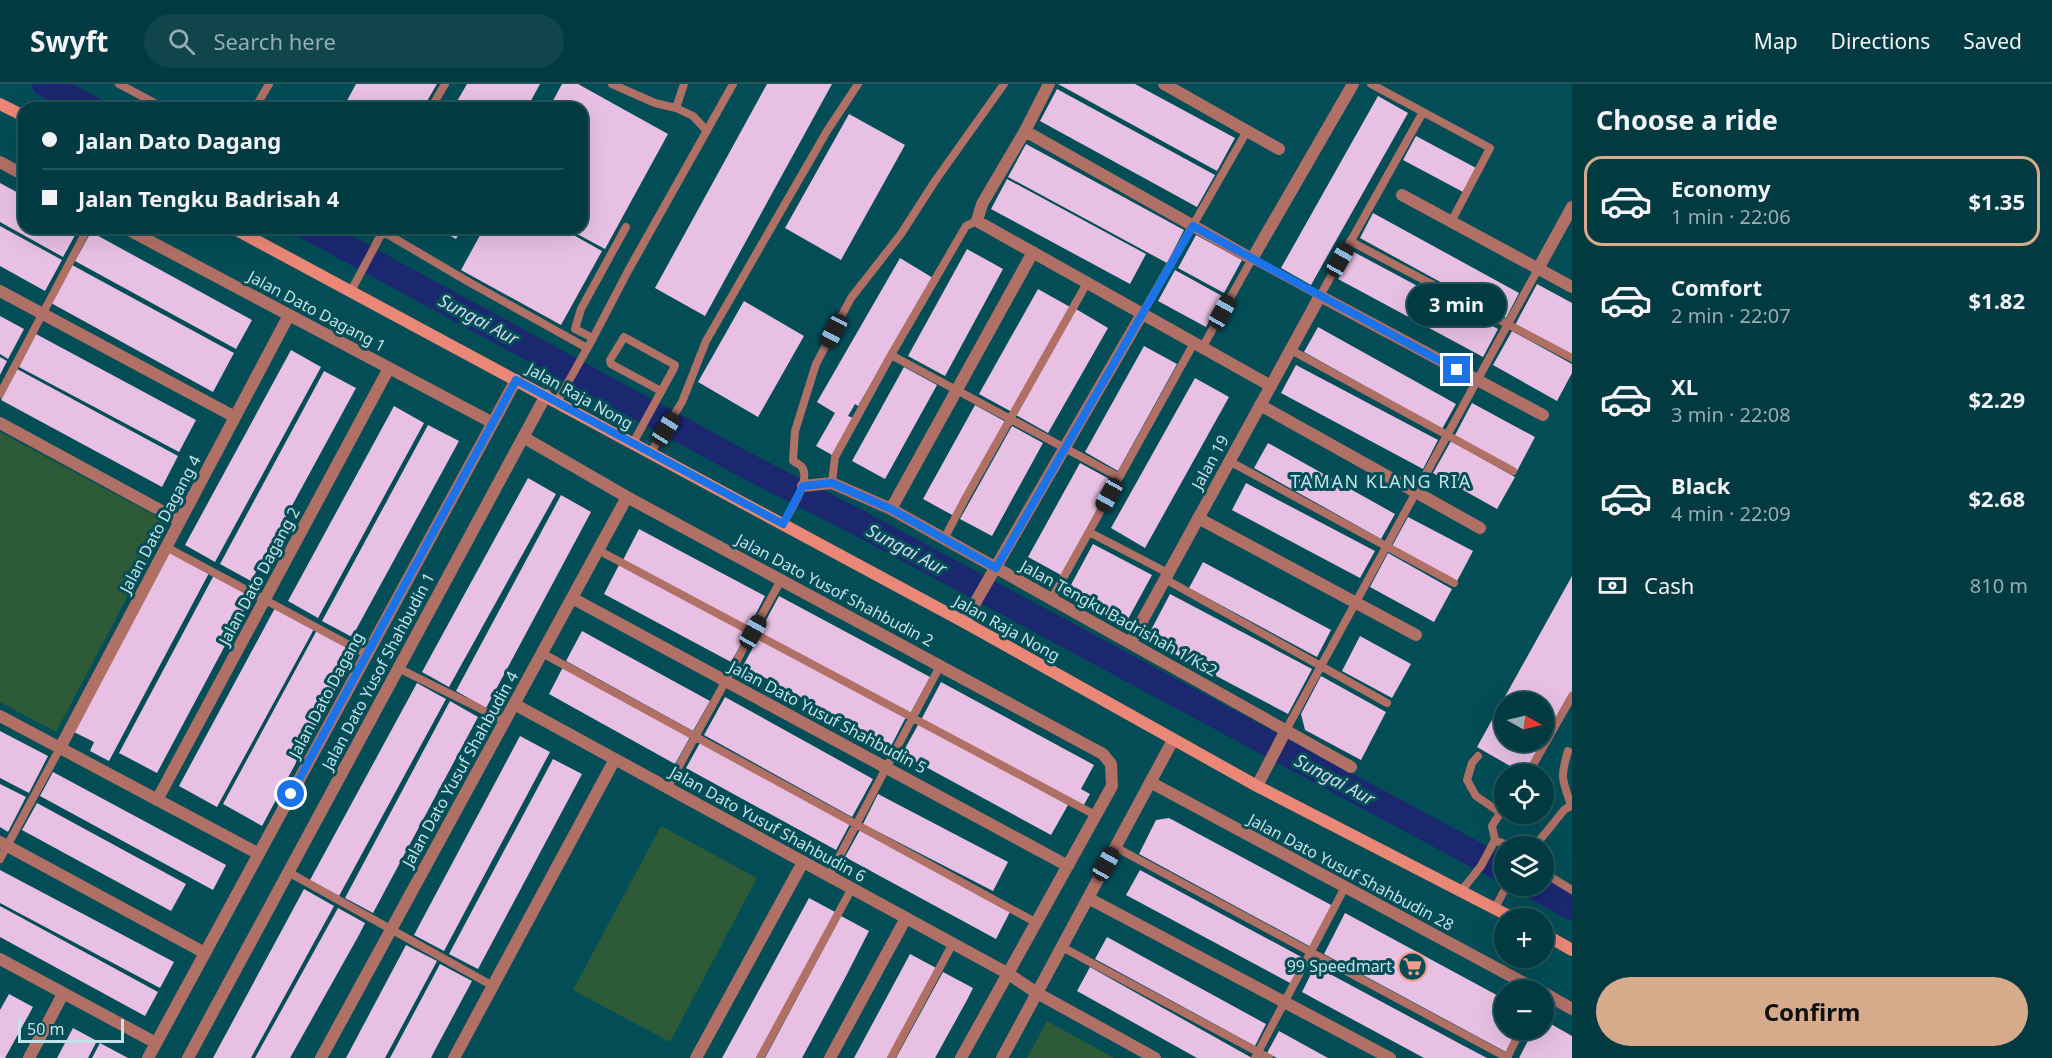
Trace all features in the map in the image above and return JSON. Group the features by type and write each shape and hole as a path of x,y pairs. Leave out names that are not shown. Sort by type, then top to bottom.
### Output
{"main road":[{"path":"0,104 18,113"},
{"name":"Jalan Raja Nong","path":"244,234 964,622 1257,786 1494,908"},
{"path":"1554,940 1572,950"}],"street":[{"path":"1049,84 1025,131 982,204 977,221 1271,386"},
{"path":"1164,84 1279,149"},
{"path":"1025,131 1252,259 1353,84"},
{"path":"0,162 18,172"},
{"path":"1402,195 1572,287"},
{"path":"1538,269 1572,207"},
{"name":"Jalan Dato Dagang 1","path":"136,234 493,423"},
{"path":"891,509 1033,252"},
{"path":"0,291 235,417"},
{"path":"1320,296 1543,415"},
{"name":"Jalan 19","path":"1130,643 1320,296"},
{"path":"964,622 1142,314"},
{"name":"Jalan Dato Dagang 4","path":"60,748 289,315"},
{"name":"Jalan Dato Dagang 2","path":"157,800 389,368"},
{"name":"Jalan Dato Dagang","path":"148,1058 516,380"},
{"name":"Jalan Dato Yusof Shahbudin 1","path":"188,1058 546,395"},
{"path":"1260,405 1480,528"},
{"path":"0,423 180,521"},
{"name":"Jalan Dato Yusof Shahbudin 2","path":"523,437 627,497 1103,754 1111,764 1112,786 1097,816"},
{"name":"Jalan Tengku Badrishah 1/Ks2","path":"803,486 832,483 891,509 1351,767"},
{"name":"Jalan Dato Yusuf Shahbudin 4","path":"321,1058 627,497"},
{"path":"1198,518 1416,634"},
{"name":"Jalan Dato Yusuf Shahbudin 5","path":"572,598 1068,866"},
{"name":"Jalan Dato Yusuf Shahbudin 6","path":"514,704 953,943 1007,973 1037,993 1155,1058"},
{"path":"0,716 259,854"},
{"path":"1257,786 1286,730"},
{"path":"1002,1058 1173,740"},
{"path":"454,1058 615,759"},
{"name":"Jalan Dato Yusuf Shahbudin 28","path":"1150,783 1518,980"},
{"path":"961,1058 1035,922 1097,816"},
{"path":"4,844 205,952"},
{"path":"696,1058 803,862"},
{"path":"1088,898 1390,1058"},
{"path":"830,1058 906,918"},
{"path":"0,959 156,1043"},
{"path":"29,1058 63,994"},
{"path":"1554,999 1572,1009"}],"lane":[{"path":"119,84 153,102"},
{"path":"258,102 269,84"},
{"path":"434,102 445,84"},
{"path":"612,84 655,103 676,108 693,116 707,131"},
{"path":"676,108 684,84"},
{"path":"557,402 733,84"},
{"path":"651,452 682,402 706,341 827,131 858,84"},
{"path":"783,524 803,486 805,473 802,467 793,461 795,431 816,364 851,298 901,234 935,181 1004,84"},
{"path":"1371,84 1490,148 1451,222"},
{"path":"1051,600 1119,477 1252,259 1320,296 1423,112"},
{"path":"1142,314 1247,131"},
{"path":"832,483 835,457 891,355 966,226 977,221"},
{"path":"573,340 581,309 626,227"},
{"path":"0,394 85,234"},
{"path":"351,291 378,234"},
{"path":"387,234 587,348"},
{"path":"1350,241 1572,358"},
{"path":"1286,730 1538,269"},
{"path":"944,539 1087,283"},
{"path":"575,329 593,338"},
{"path":"633,443 647,415 661,391 675,365 624,337 610,360 611,364 661,391"},
{"path":"1291,350 1513,471"},
{"path":"891,355 1119,477"},
{"path":"1229,461 1454,583"},
{"path":"1089,532 1387,703"},
{"path":"166,548 366,654"},
{"path":"598,550 1097,816"},
{"path":"667,788 781,580"},
{"path":"542,653 1035,922"},
{"path":"829,876 940,666"},
{"path":"399,668 505,721"},
{"path":"1534,764 1572,696"},
{"path":"0,859 4,844 60,748"},
{"path":"1543,836 1564,810 1572,805 1563,785 1563,768 1568,751"},
{"path":"1478,756 1472,763 1467,780 1476,796 1494,805"},
{"path":"1462,890 1481,866 1494,842"},
{"path":"1116,847 1507,1058 1516,1040"},
{"path":"288,872 493,986"},
{"path":"1554,879 1572,890"},
{"path":"1257,1055 1345,887"},
{"path":"760,1058 852,888"},
{"path":"1494,908 1501,896"},
{"path":"891,1058 953,943"},
{"path":"1062,947 1257,1055 1269,1058"}],"green space":[{"path":"0,432 167,522 56,732 0,702"},
{"path":"661,826 757,878 670,1042 573,990"},
{"path":"1047,1021 1114,1058 1027,1058"}],"building":[{"path":"356,84 437,84 426,102 346,102"},
{"path":"467,84 540,84 530,102 456,102"},
{"path":"562,84 578,84 668,134 605,249 577,234 588,234 588,102 552,102"},
{"path":"767,84 832,84 705,316 655,288"},
{"path":"1058,84 1135,84 1235,138 1217,171"},
{"path":"1057,89 1215,175 1197,207 1040,121"},
{"path":"1378,96 1408,113 1311,285 1281,268"},
{"path":"849,114 905,145 841,260 785,228"},
{"path":"1416,136 1476,168 1463,192 1403,160"},
{"path":"1026,144 1184,230 1167,263 1008,177"},
{"path":"1007,179 1146,254 1130,284 991,209"},
{"path":"0,183 18,193 18,232 0,222"},
{"path":"1373,213 1519,293 1506,318 1360,238"},
{"path":"0,226 62,260 45,291 0,266"},
{"path":"22,234 76,234 63,257"},
{"path":"90,234 95,234 252,320 236,349 75,261"},
{"path":"447,234 459,234 456,239"},
{"path":"481,234 572,234 602,251 561,325 461,270"},
{"path":"1196,235 1242,260 1224,293 1178,268"},
{"path":"967,249 1003,269 945,376 908,356"},
{"path":"1352,251 1498,329 1483,357 1338,279"},
{"path":"900,258 933,278 858,406 855,404 848,416 853,418 832,455 816,446 835,413 817,402"},
{"path":"72,265 234,353 213,392 51,303"},
{"path":"1175,270 1222,296 1206,327 1158,301"},
{"path":"1537,284 1572,303 1572,356 1515,325"},
{"path":"1038,289 1070,307 1012,412 979,394"},
{"path":"744,301 804,336 758,417 698,382"},
{"path":"1076,309 1108,328 1048,433 1016,415"},
{"path":"0,316 24,329 8,359 0,354"},
{"path":"1318,327 1456,404 1442,429 1304,352"},
{"path":"1512,331 1572,364 1572,373 1557,401 1493,365"},
{"path":"36,334 196,420 179,452 19,367"},
{"path":"1144,346 1177,364 1118,471 1085,452"},
{"path":"291,350 321,367 215,562 185,545"},
{"path":"0,357 7,361 0,375"},
{"path":"1296,365 1438,440 1423,469 1281,393"},
{"path":"904,367 937,385 885,479 852,461"},
{"path":"17,369 178,456 162,487 1,400"},
{"path":"324,371 356,388 251,581 220,564"},
{"path":"1195,378 1229,397 1145,548 1111,528"},
{"path":"1472,403 1535,437 1517,471 1454,437"},
{"path":"975,405 1006,422 954,516 923,499"},
{"path":"394,406 424,423 318,618 288,601"},
{"path":"428,425 459,441 352,637 322,621"},
{"path":"1012,426 1043,443 992,536 960,519"},
{"path":"1451,441 1515,477 1497,509 1433,473"},
{"path":"1268,443 1395,514 1381,539 1254,468"},
{"path":"1080,463 1113,481 1061,575 1028,557"},
{"path":"528,478 556,494 449,687 422,672"},
{"path":"1246,483 1375,551 1360,578 1232,510"},
{"path":"561,495 591,512 486,708 456,691"},
{"path":"1408,517 1473,551 1456,583 1391,548"},
{"path":"639,529 765,596 749,627 623,560"},
{"path":"1093,544 1152,575 1128,619 1117,621 1066,594"},
{"path":"170,551 209,573 109,761 90,751 94,742 74,732"},
{"path":"1388,553 1452,589 1434,622 1370,587"},
{"path":"1203,562 1331,630 1317,657 1189,588"},
{"path":"620,563 748,632 731,662 604,594"},
{"path":"214,575 252,595 157,773 119,753"},
{"path":"1572,576 1572,695 1554,727 1554,692 1508,692"},
{"path":"1170,594 1312,669 1288,714 1156,644 1151,630"},
{"path":"779,596 930,677 910,714 759,633"},
{"path":"275,608 314,629 217,807 179,786"},
{"path":"317,630 356,651 262,826 223,804"},
{"path":"582,631 710,701 693,731 566,661"},
{"path":"1360,636 1411,664 1392,698 1342,671"},
{"path":"758,638 906,717 891,746 743,666"},
{"path":"563,667 690,737 675,764 549,694"},
{"path":"1321,676 1386,712 1361,760 1305,730 1301,714"},
{"path":"941,682 1094,765 1081,789 1090,794 1082,808 921,720"},
{"path":"417,683 446,699 339,896 310,880"},
{"path":"725,697 873,779 852,817 704,735"},
{"path":"450,701 478,717 373,913 345,898"},
{"path":"1494,716 1494,752 1540,752 1534,764 1507,764 1477,747"},
{"path":"919,723 1068,805 1051,835 902,754"},
{"path":"0,731 48,756 29,793 0,778"},
{"path":"520,736 550,752 444,951 414,935"},
{"path":"701,741 851,822 836,850 686,768"},
{"path":"553,759 582,774 478,969 449,954"},
{"path":"53,772 226,865 213,890 40,796"},
{"path":"0,784 26,797 8,832 0,827"},
{"path":"878,794 1008,862 993,891 863,824"},
{"path":"37,803 186,884 171,911 22,830"},
{"path":"1169,818 1333,906 1311,947 1139,854 1156,820"},
{"path":"861,828 1011,910 996,939 845,857"},
{"path":"0,870 174,962 160,988 0,903"},
{"path":"1140,870 1305,959 1292,984 1126,895"},
{"path":"304,889 334,906 251,1058 213,1058"},
{"path":"809,898 837,913 758,1058 722,1058"},
{"path":"0,906 158,992 145,1016 0,937"},
{"path":"338,908 365,923 359,935 290,1058 255,1058"},
{"path":"1345,913 1494,994 1494,1040 1512,1040 1506,1052 1324,954"},
{"path":"841,916 869,931 845,978 802,1058 765,1058"},
{"path":"1107,937 1266,1024 1255,1046 1095,959"},
{"path":"406,945 437,961 385,1058 346,1058"},
{"path":"910,954 938,969 890,1058 854,1058"},
{"path":"440,964 472,981 431,1058 390,1058"},
{"path":"1315,966 1487,1058 1424,1058 1302,992"},
{"path":"1090,967 1252,1058 1197,1058 1077,991"},
{"path":"943,972 973,988 967,1000 935,1058 896,1058"},
{"path":"9,994 33,1007 5,1058 0,1058 0,1010"},
{"path":"1554,1026 1572,1036 1572,1058 1519,1058 1528,1040 1554,1040"},
{"path":"73,1028 97,1041 88,1058 57,1058"},
{"path":"1279,1031 1328,1058 1277,1058 1267,1053"},
{"path":"100,1043 128,1058 92,1058"}],"waterway":[{"name":"Sungai Aur","path":"45,84 79,102"},
{"name":"Sungai Aur","path":"321,234 753,469 857,522 1494,865"},
{"name":"Sungai Aur","path":"1552,896 1572,907"}],"place":[{"name":"99 Speedmart","path":"1413,966"}],"district":[{"name":"TAMAN KLANG RIA","path":"1381,481"}],"route":[{"path":"291,794 516,380 783,524 803,486 832,483 891,509 996,568 1193,226 1457,370"}]}
